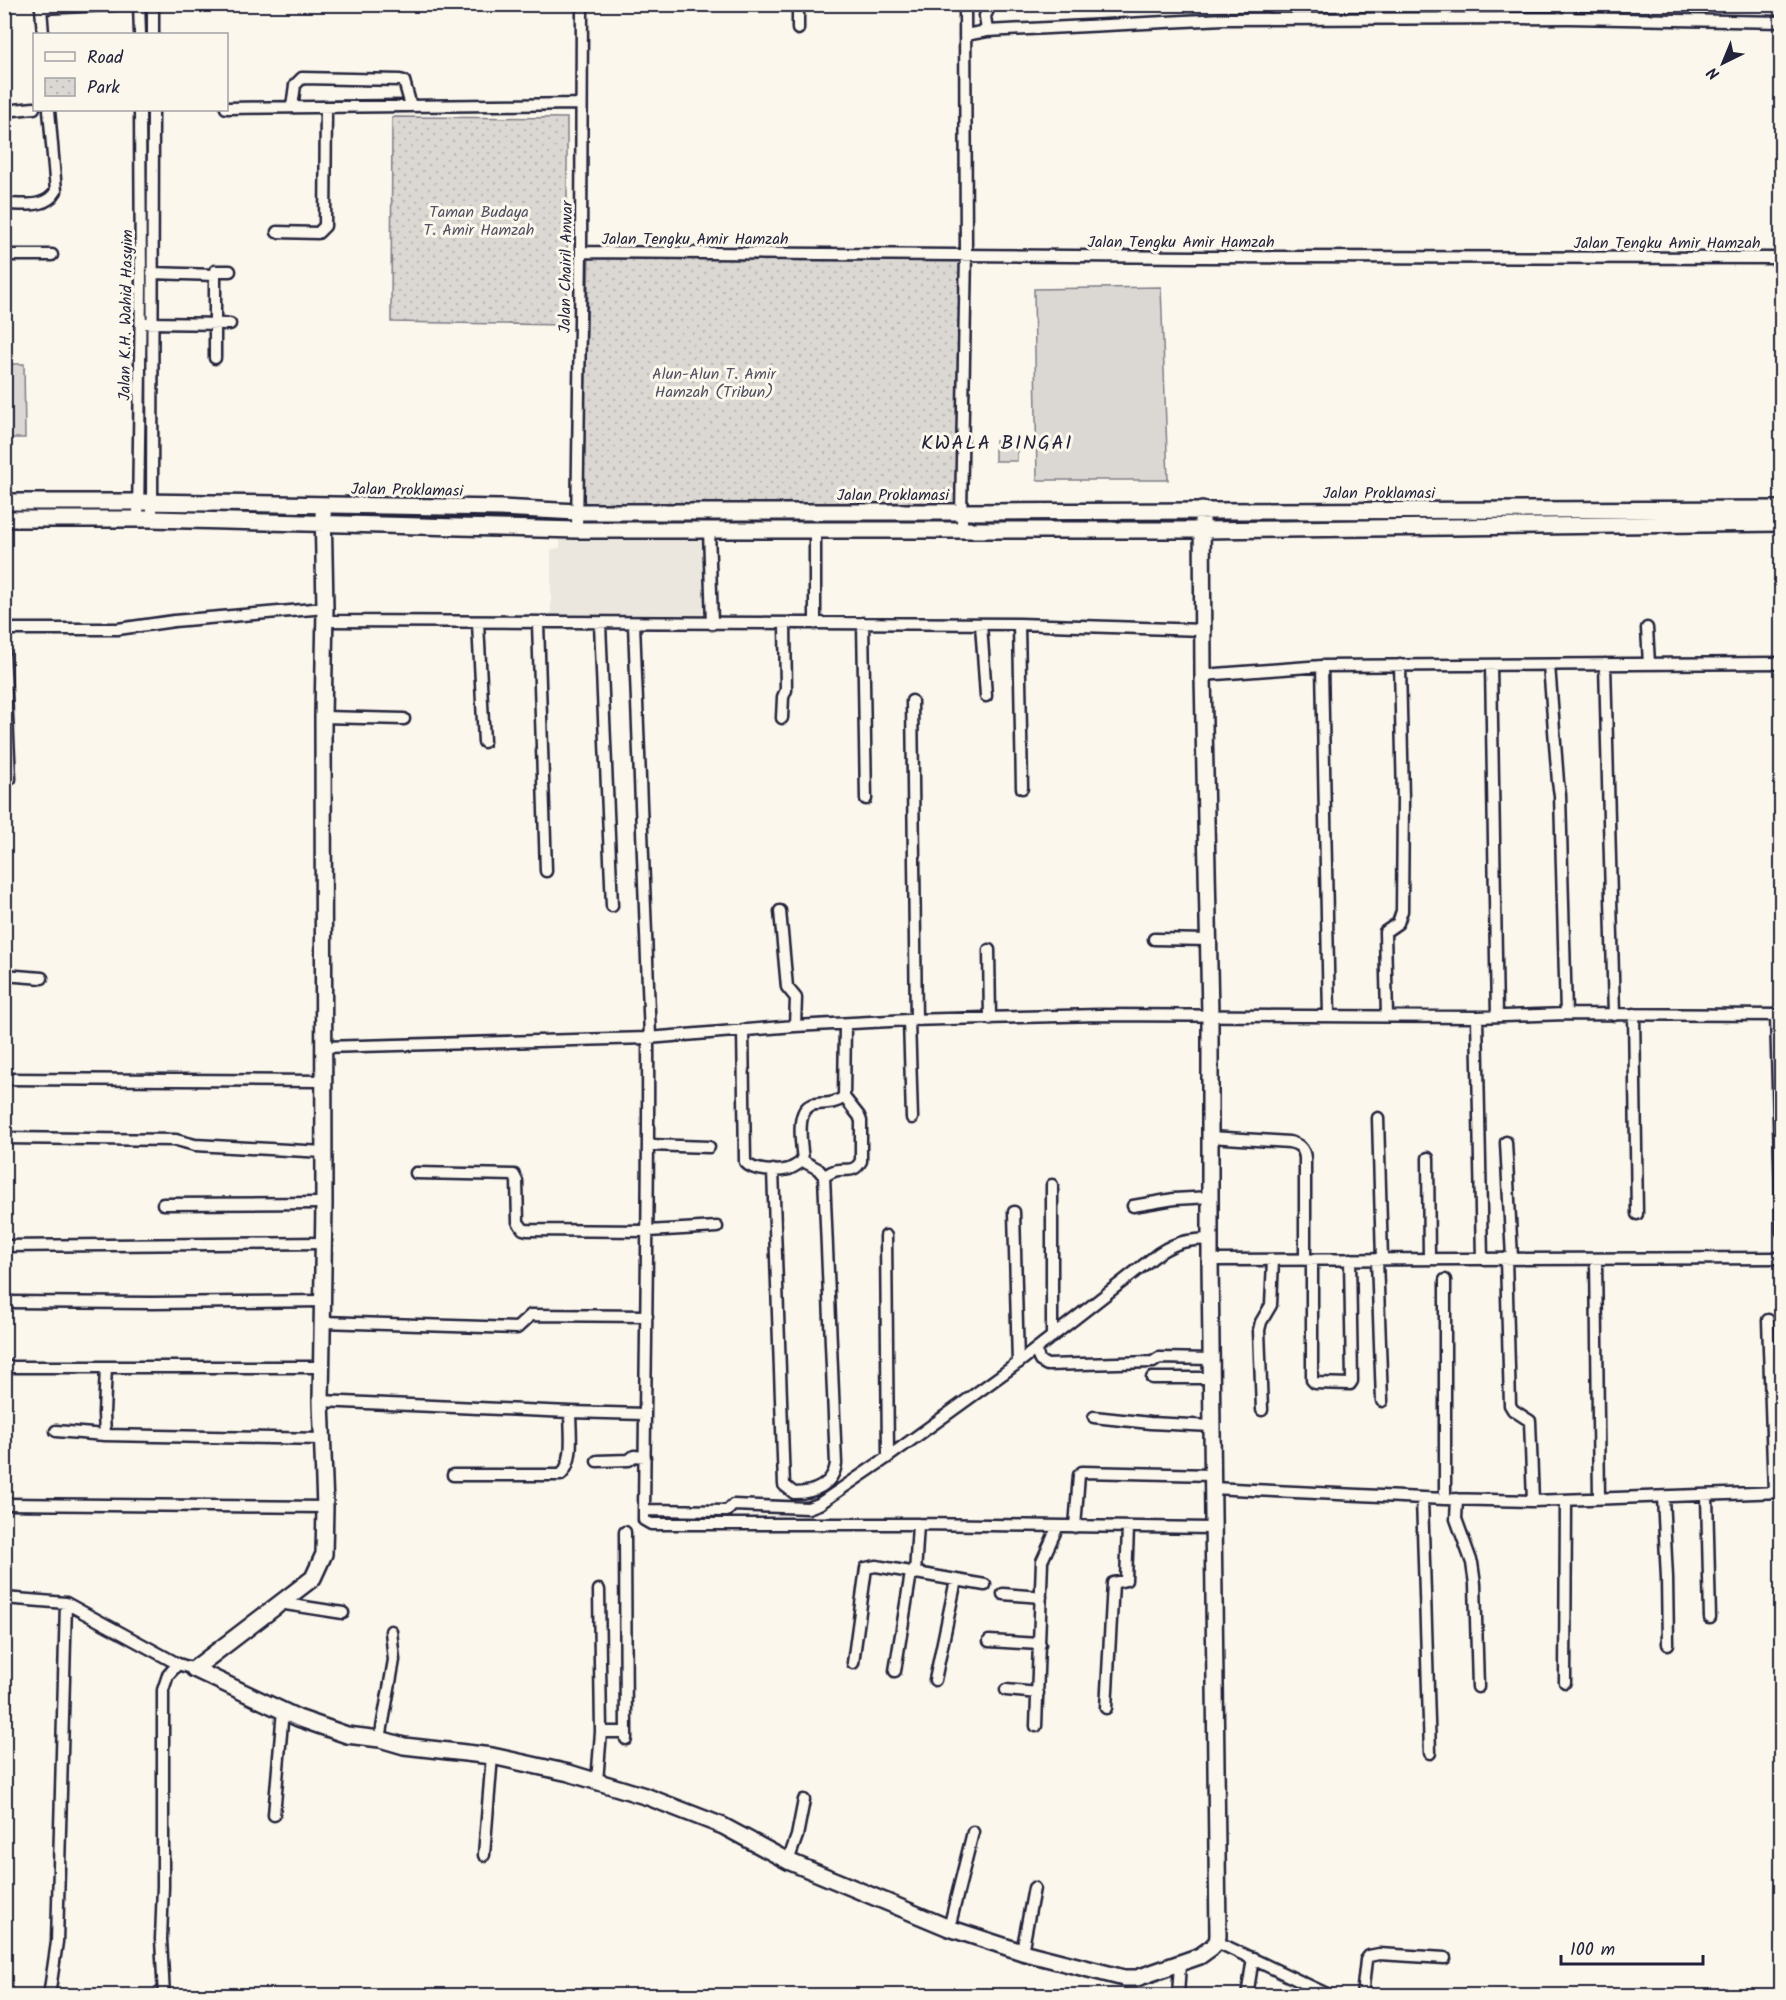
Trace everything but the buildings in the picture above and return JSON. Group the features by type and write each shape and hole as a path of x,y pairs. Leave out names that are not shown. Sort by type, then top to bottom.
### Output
{"street":[{"path":"43,33 40,6 132,4"},
{"path":"140,4 140,33"},
{"path":"153,4 153,33"},
{"name":"Jalan Chairil Anwar","path":"577,530 582,4"},
{"path":"798,4 798,29"},
{"path":"963,530 961,513 966,255 964,4"},
{"path":"987,31 985,16 991,4"},
{"path":"1569,18 1570,4"},
{"path":"965,35 987,31 1224,19 1569,18 1782,22"},
{"path":"292,107 296,85 302,78 404,81 411,106"},
{"path":"228,108 580,104"},
{"path":"4,111 33,108"},
{"path":"277,232 318,233 325,226 326,108"},
{"path":"4,204 38,204 48,201 56,191 49,111"},
{"name":"Jalan K.H. Wahid Hasyim","path":"140,111 140,323 145,520"},
{"name":"Jalan K.H. Wahid Hasyim","path":"145,502 152,323 153,111"},
{"name":"Jalan Tengku Amir Hamzah","path":"581,252 1782,258"},
{"path":"4,255 52,255"},
{"path":"214,358 215,271 230,271"},
{"path":"152,273 215,275"},
{"path":"140,323 231,324"},
{"name":"Jalan Proklamasi","path":"4,502 500,508 577,512 961,513 1202,510 1782,523"},
{"path":"194,1670 313,1578 324,1554 325,1507 321,1401 324,1203 323,506"},
{"name":"Jalan Proklamasi","path":"4,519 577,530 1203,530 1782,509"},
{"path":"4,1598 66,1603 178,1664 298,1718 347,1735 380,1739 404,1746 492,1756 569,1773 648,1797 723,1826 788,1861 949,1928 1022,1952 1124,1978 1137,1978 1200,1956 1211,1948 1217,1942 1218,1936 1212,1528 1210,1015 1202,510"},
{"path":"709,530 712,624"},
{"path":"815,530 815,624"},
{"path":"4,629 118,629 174,621 324,615 478,623 1019,624 1203,630"},
{"path":"478,623 484,742"},
{"path":"538,623 546,871"},
{"path":"863,623 866,799"},
{"path":"600,624 612,906"},
{"path":"634,624 649,1037 644,1514 651,1524 918,1524 1212,1528"},
{"path":"782,718 783,697 786,690 785,624"},
{"path":"981,624 986,696"},
{"path":"1019,624 1022,788"},
{"path":"1647,628 1649,664"},
{"path":"4,651 10,779"},
{"path":"1203,675 1322,666 1782,663"},
{"path":"1605,664 1614,1015"},
{"path":"1387,1016 1385,932 1398,923 1402,911 1403,800 1400,665"},
{"path":"1491,665 1497,1016"},
{"path":"1549,665 1557,782 1560,795 1566,1014"},
{"path":"1322,666 1329,1016"},
{"path":"912,701 912,1118"},
{"path":"323,717 404,719"},
{"path":"780,910 787,987 796,998 795,1026"},
{"path":"1154,939 1209,940"},
{"path":"989,950 990,1019"},
{"path":"4,975 42,978"},
{"path":"323,1047 649,1037 913,1020 1099,1015 1477,1017 1566,1014 1779,1015 1782,1232"},
{"path":"1634,1014 1637,1214"},
{"path":"1477,1017 1481,1252"},
{"path":"824,1176 837,1170 854,1169 861,1161 861,1121 844,1097 845,1024"},
{"path":"743,1030 746,1162 753,1168 773,1170 787,1169 803,1161"},
{"path":"4,1078 323,1081"},
{"path":"803,1161 801,1120 805,1109 814,1104 834,1103 844,1097"},
{"path":"1378,1118 1382,1401"},
{"path":"1210,1137 1289,1142 1301,1146 1305,1152 1312,1380 1315,1383 1350,1384 1352,1381 1350,1259"},
{"path":"4,1138 176,1140 195,1145 324,1152"},
{"path":"1506,1142 1510,1254 1510,1405 1530,1421 1533,1501"},
{"path":"649,1145 709,1147"},
{"path":"1428,1158 1429,1253"},
{"path":"773,1170 784,1485 794,1493 815,1491 823,1486 835,1472 836,1464 824,1176 818,1169 803,1161"},
{"path":"416,1173 513,1175 517,1181 518,1222 523,1229 648,1231 717,1227"},
{"path":"1052,1185 1052,1337"},
{"path":"1133,1206 1174,1198 1211,1197"},
{"path":"164,1204 324,1203"},
{"path":"1014,1212 1018,1363"},
{"path":"886,1236 888,1457"},
{"path":"644,1514 727,1511 733,1505 808,1508 819,1504 832,1497 1018,1363 1037,1354 1052,1337 1159,1253 1174,1244 1188,1240 1210,1239"},
{"path":"4,1246 323,1243"},
{"path":"1210,1260 1350,1259 1380,1255 1481,1252 1596,1259 1782,1258"},
{"path":"1596,1259 1599,1498"},
{"path":"1262,1410 1260,1330 1261,1322 1271,1305 1273,1260"},
{"path":"1445,1280 1445,1499"},
{"path":"4,1302 322,1301"},
{"path":"322,1322 516,1328 531,1315 647,1316"},
{"path":"1075,1527 1079,1476 1082,1472 1445,1499 1533,1501 1778,1492 1768,1320"},
{"path":"1037,1354 1047,1365 1153,1362 1159,1358 1211,1359"},
{"path":"4,1367 322,1366"},
{"path":"105,1435 106,1367"},
{"path":"1152,1377 1211,1378"},
{"path":"321,1401 644,1413"},
{"path":"453,1475 561,1475 567,1468 569,1460 570,1412"},
{"path":"1094,1417 1212,1426"},
{"path":"56,1431 105,1435 322,1439"},
{"path":"597,1461 629,1460 634,1456 645,1457"},
{"path":"1707,1496 1710,1618"},
{"path":"1663,1497 1668,1644"},
{"path":"1422,1498 1430,1753"},
{"path":"1456,1499 1456,1520 1472,1563 1475,1584 1478,1687"},
{"path":"1565,1682 1566,1500"},
{"path":"4,1504 108,1503 325,1507"},
{"path":"895,1671 913,1573 918,1524"},
{"path":"1036,1726 1042,1561 1058,1526"},
{"path":"1106,1708 1113,1583 1126,1580 1128,1528"},
{"path":"601,1732 626,1735 625,1532"},
{"path":"853,1663 866,1568 876,1566 985,1586"},
{"path":"935,1680 956,1580"},
{"path":"597,1781 601,1732 599,1590"},
{"path":"1003,1594 1041,1597"},
{"path":"49,1995 57,1942 66,1603"},
{"path":"279,1603 343,1613"},
{"path":"380,1739 394,1660 391,1631"},
{"path":"989,1641 1040,1644"},
{"path":"164,1995 161,1939 164,1690 168,1675 178,1664"},
{"path":"1006,1690 1038,1693"},
{"path":"274,1815 283,1710"},
{"path":"484,1855 492,1756"},
{"path":"788,1861 797,1836 804,1800"},
{"path":"949,1928 973,1832"},
{"path":"1022,1952 1034,1888"},
{"path":"1217,1942 1331,1995"},
{"path":"1362,1995 1366,1960 1370,1956 1379,1954 1445,1958"},
{"path":"1247,1995 1253,1958"},
{"path":"1178,1995 1180,1962"}],"shaded area":[{"path":"704,539 705,621 551,621 551,549 560,548 560,540"}],"green space":[{"name":"Taman Budaya T. Amir Hamzah","path":"392,117 567,118 567,325 391,322"},
{"name":"Alun-Alun T. Amir Hamzah (Tribun)","path":"589,253 964,257 959,510 582,511"},
{"path":"1161,287 1168,480 1037,480 1034,289"},
{"path":"5,364 24,364 25,438 5,438"},
{"path":"995,441 1017,441 1017,461 995,461"}],"district":[{"name":"KWALA BINGAI","path":"997,442"}]}
